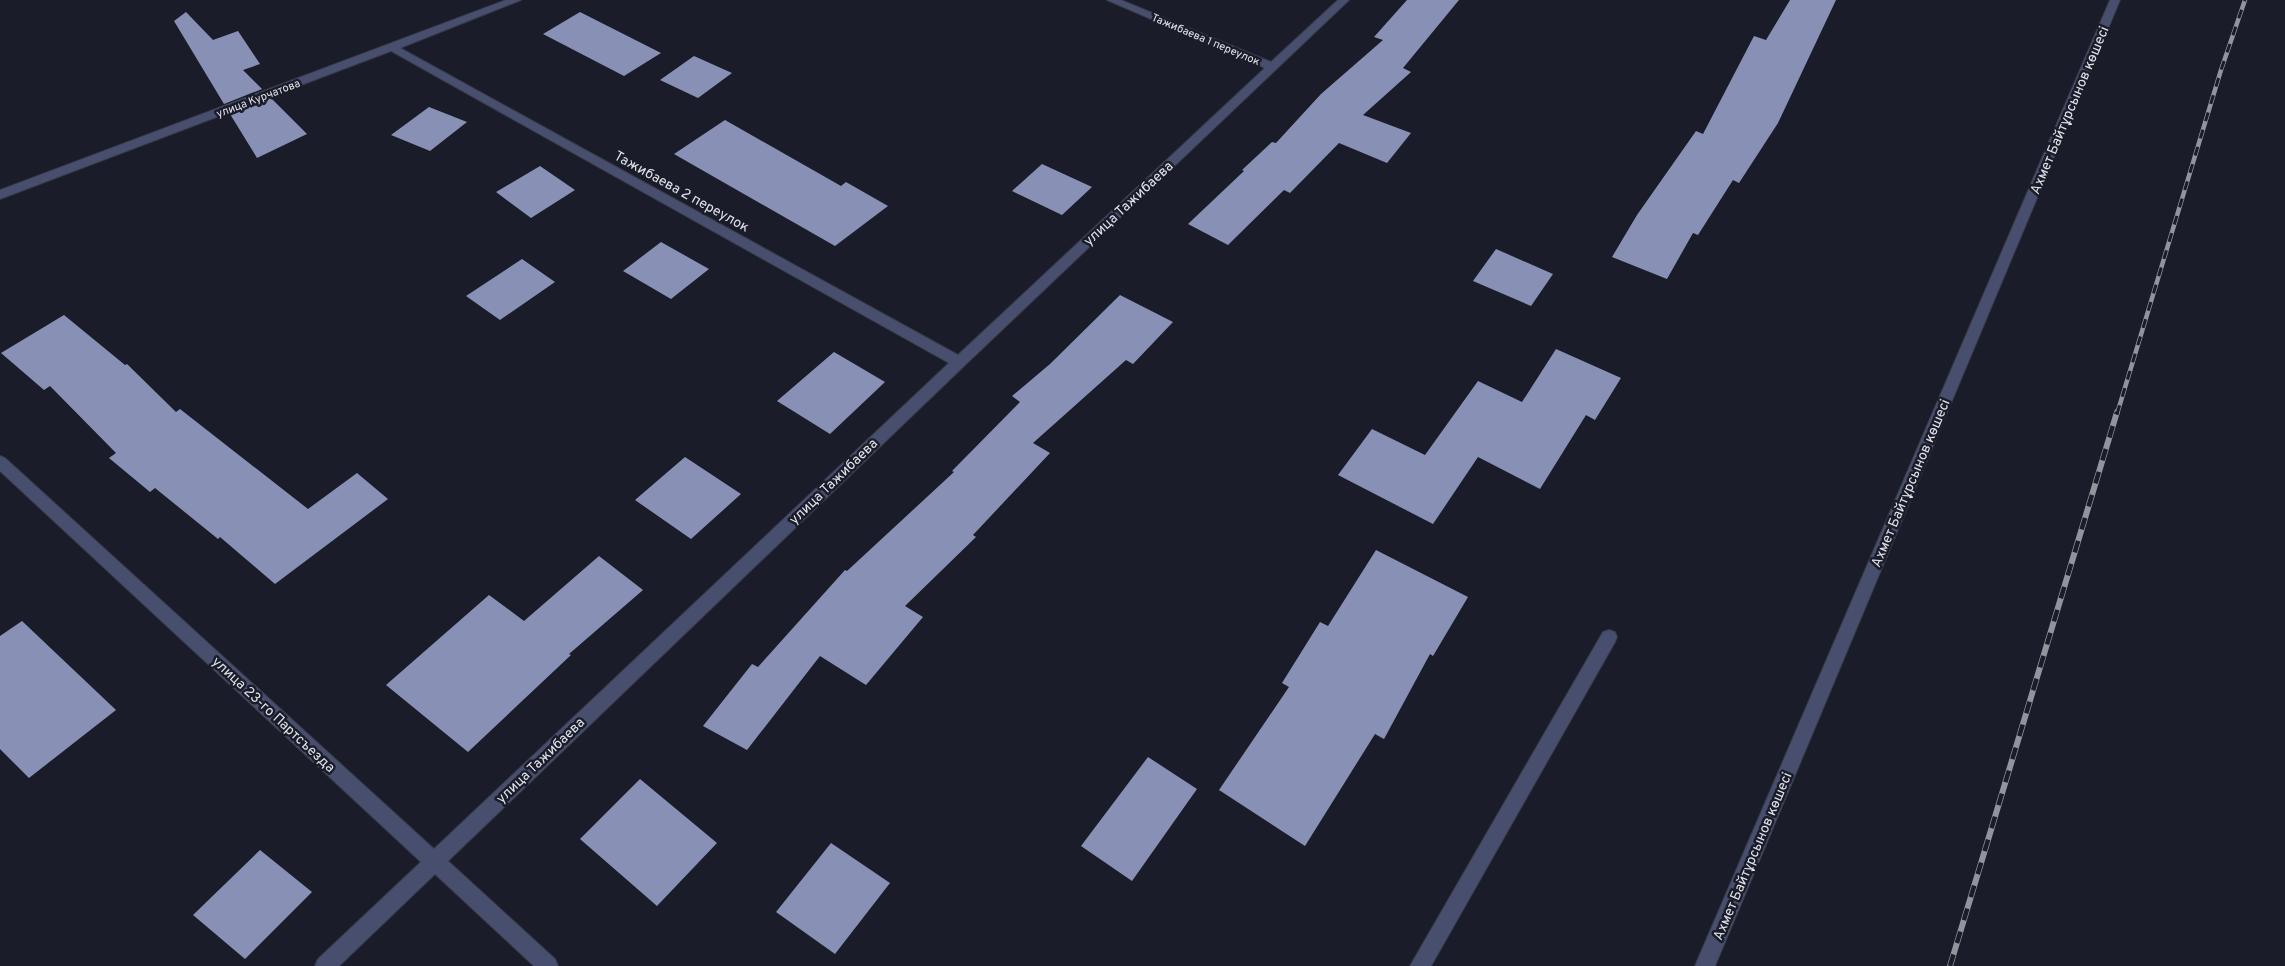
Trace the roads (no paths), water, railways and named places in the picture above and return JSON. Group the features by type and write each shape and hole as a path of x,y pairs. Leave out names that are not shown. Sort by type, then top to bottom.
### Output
{"street":[{"name":"улица Курчатова","path":"0,195 516,0"},
{"name":"Тажибаева 1 переулок","path":"1112,0 1272,67"},
{"name":"улица Тажибаева","path":"325,966 959,362 1344,0"},
{"name":"Ахмет Байтұрсынов көшесі","path":"1705,966 2115,0"},
{"name":"Тажибаева 2 переулок","path":"391,47 959,362"},
{"name":"улица 23-го Партсъезда","path":"0,462 548,966"},
{"path":"1420,966 1609,637"}],"railway":[{"path":"2117,414 2221,70 2245,0"},
{"path":"1950,966 2117,412"}]}
